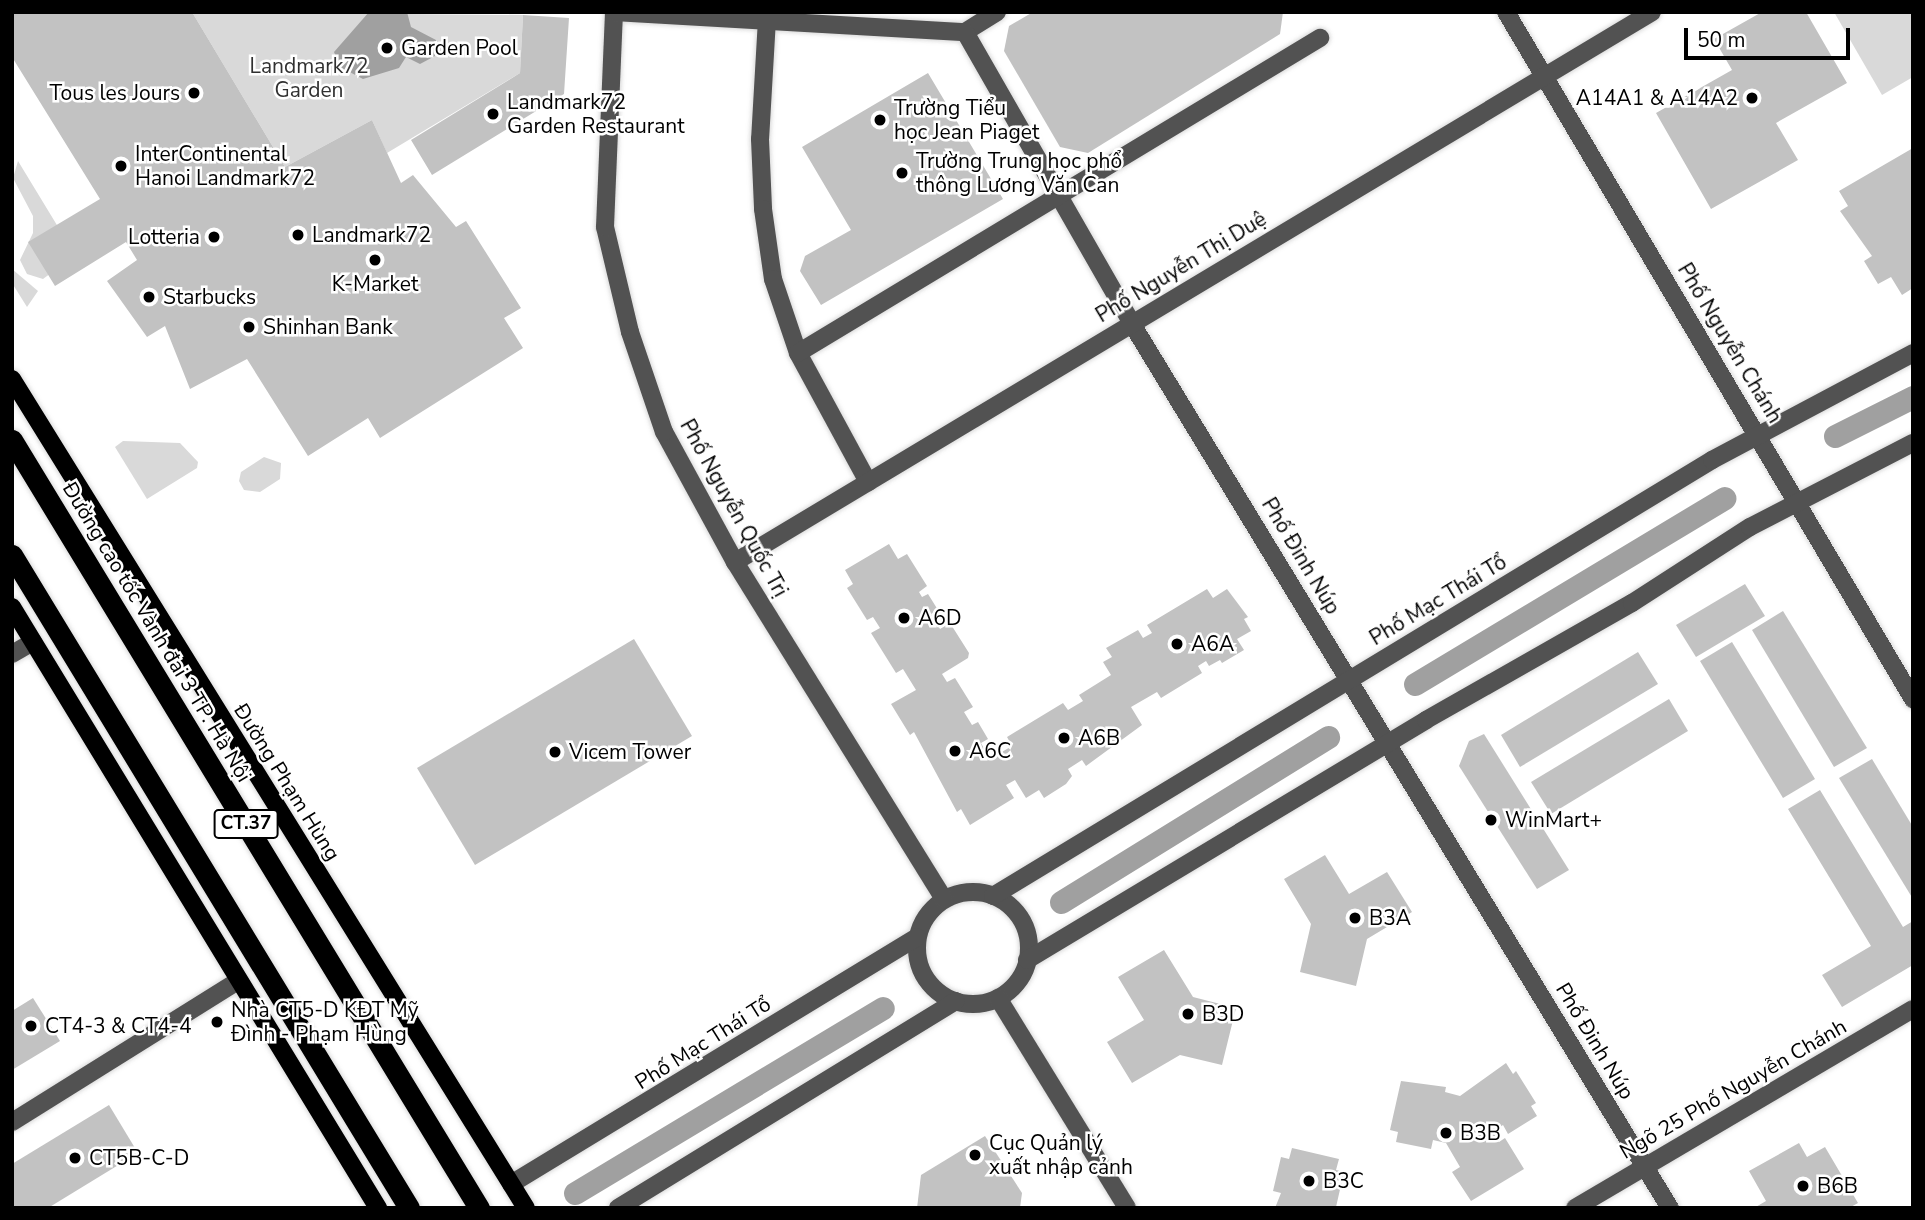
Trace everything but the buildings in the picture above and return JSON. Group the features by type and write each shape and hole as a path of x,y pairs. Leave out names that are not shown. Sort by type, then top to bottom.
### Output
{"highway":[{"name":"Đường cao tốc Vành đai 3 TP. Hà Nội","path":"12,440 479,1208"},
{"name":"CT.37","path":"12,555 409,1208"}],"main road":[{"name":"Đường Phạm Hùng","path":"12,379 31,414 526,1208"},
{"path":"12,448 26,433 31,414"},
{"path":"12,607 378,1208"}],"street":[{"path":"614,12 767,19 965,33 997,12"},
{"name":"Phố Nguyễn Quốc Trị","path":"614,12 605,227 617,283 664,432 735,562 944,899"},
{"name":"Phố Nguyễn Chánh","path":"1506,12 1543,78 1759,434 1913,699"},
{"name":"Phố Nguyễn Thị Duệ","path":"735,562 1652,12"},
{"path":"767,19 760,107 762,200 773,279 798,353 868,482"},
{"name":"Phố Đinh Núp","path":"965,33 1132,324 1670,1208"},
{"path":"798,353 1320,38"},
{"name":"Phố Mạc Thái Tổ","path":"993,896 1759,434 1913,354"},
{"path":"1027,960 1389,743 1799,503 1913,443"},
{"path":"12,654 33,642"},
{"path":"962,892 993,896 1012,907 1023,921 1028,936 1027,960 1017,983 998,998 980,1004 956,1001 937,992 924,976 917,957 917,937 923,922 944,899 962,892"},
{"name":"Phố Mạc Thái Tổ","path":"511,1184 917,937"},
{"path":"12,1122 238,981"},
{"path":"998,998 1127,1208"},
{"path":"618,1208 956,1001"},
{"name":"Ngõ 25 Phố Nguyễn Chánh","path":"1575,1208 1913,1009"}],"green space":[{"name":"Landmark72 Garden","path":"192,12 523,15 520,73 387,153 372,120 285,167"},
{"path":"1834,12 1913,12 1913,77 1882,95"},
{"path":"18,161 66,240 59,267 43,279 27,274 20,260 33,233 33,216 13,178"},
{"path":"12,269 38,291 27,307 12,283"},
{"path":"123,441 180,443 198,462 197,468 147,499 115,447"},
{"path":"264,457 281,463 280,479 260,492 244,490 239,481 241,472"}],"shaded area":[{"name":"Garden Pool","path":"369,12 407,12 411,27 436,40 435,56 420,64 406,57 399,68 363,79 340,67 334,52"}],"waterway":[{"path":"1835,436 1913,397"},
{"path":"1415,684 1724,498"},
{"path":"1061,902 1328,737"},
{"path":"575,1193 883,1008"}],"place":[{"name":"Garden Pool","path":"387,48"},
{"name":"Tous les Jours","path":"194,93"},
{"name":"A14A1 & A14A2","path":"1752,98"},
{"name":"Landmark72 Garden Restaurant","path":"493,114"},
{"name":"Trường Tiểu học Jean Piaget","path":"880,120"},
{"name":"InterContinental Hanoi Landmark72","path":"121,166"},
{"name":"Trường Trung học phổ thông Lương Văn Can","path":"902,173"},
{"name":"Landmark72","path":"298,235"},
{"name":"Lotteria","path":"214,237"},
{"name":"K-Market","path":"375,260"},
{"name":"Starbucks","path":"149,297"},
{"name":"Shinhan Bank","path":"249,327"},
{"name":"A6D","path":"904,618"},
{"name":"A6A","path":"1177,644"},
{"name":"A6B","path":"1064,738"},
{"name":"A6C","path":"955,751"},
{"name":"Vicem Tower","path":"555,752"},
{"name":"WinMart+","path":"1491,820"},
{"name":"B3A","path":"1355,918"},
{"name":"B3D","path":"1188,1014"},
{"name":"Nhà CT5-D KĐT Mỹ Đình - Phạm Hùng","path":"217,1022"},
{"name":"CT4-3 & CT4-4","path":"31,1026"},
{"name":"B3B","path":"1446,1133"},
{"name":"Cục Quản lý xuất nhập cảnh","path":"975,1155"},
{"name":"CT5B-C-D","path":"75,1158"},
{"name":"B3C","path":"1309,1181"},
{"name":"B6B","path":"1803,1186"}]}
